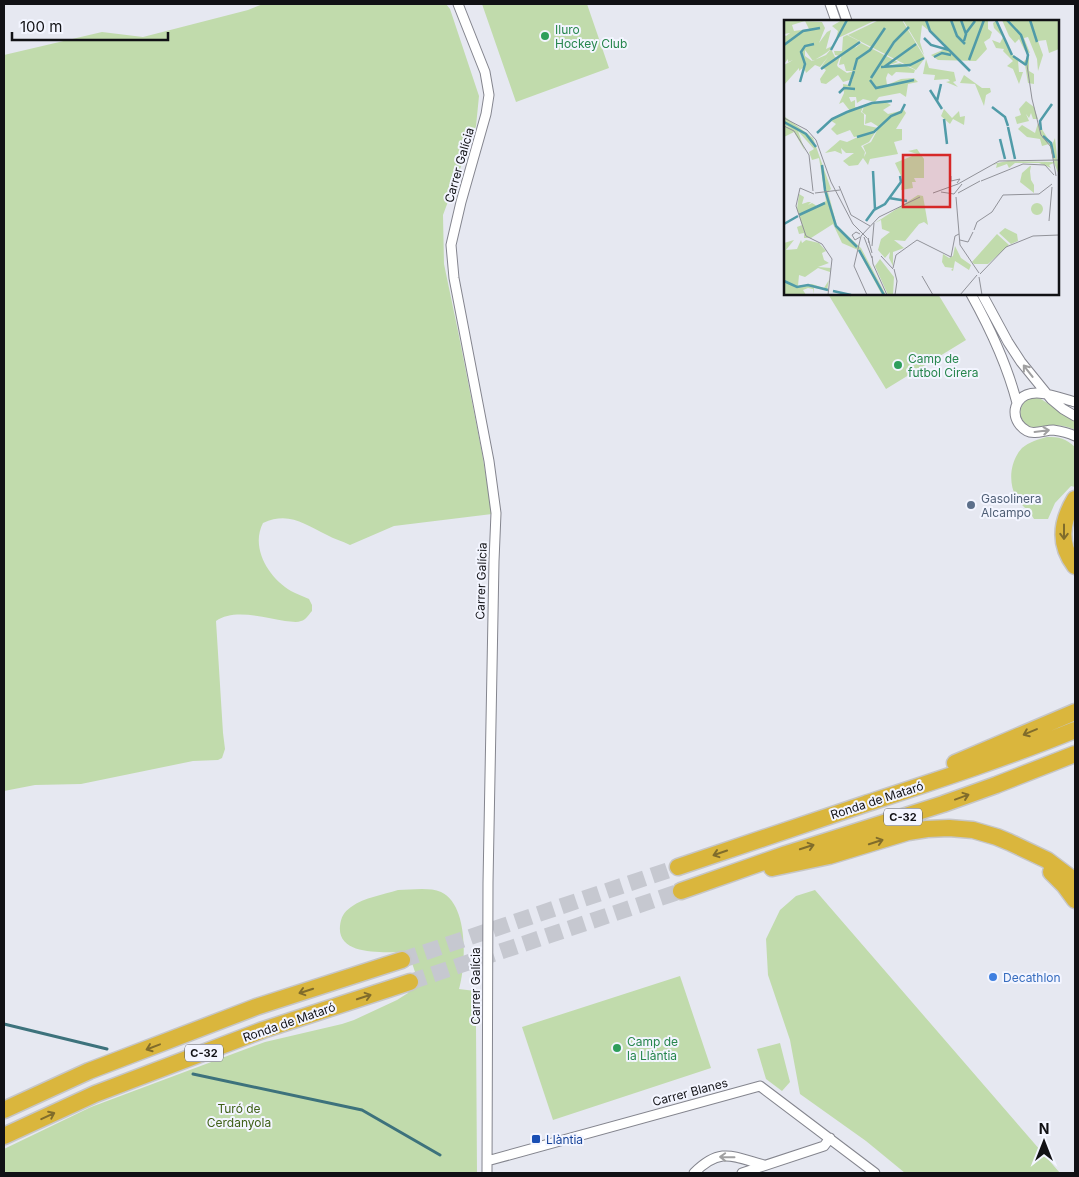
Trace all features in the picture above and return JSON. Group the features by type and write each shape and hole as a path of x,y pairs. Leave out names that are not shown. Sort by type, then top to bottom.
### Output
{"highway":[{"path":"1075,499 1065,520 1064,535 1066,550 1075,566"},
{"path":"761,838 808,815 962,760 1075,712"},
{"name":"Ronda de Mataró","path":"678,867 1024,750 1075,730"},
{"name":"Ronda de Mataró","path":"728,874 952,801 1075,754"},
{"path":"728,874 786,866 927,829 960,829 986,833 1014,844 1047,860 1075,881"},
{"path":"1036,856 1064,885 1075,900"},
{"name":"C-32","path":"681,891 728,874"},
{"name":"Ronda de Mataró","path":"4,1110 89,1072 256,1007 402,960"},
{"name":"Ronda de Mataró","path":"4,1136 95,1094 263,1030 410,982"}],"street":[{"name":"Carrer Galícia","path":"458,4 485,72 488,95 486,114 451,245 454,278 489,462 496,512 488,884 487,1173"},
{"path":"830,4 836,20"},
{"path":"841,4 847,20"},
{"path":"973,295 998,345 1017,403"},
{"path":"983,295 1021,362 1046,394 1075,416"},
{"path":"1075,402 1039,392 1032,393 1020,398 1015,407 1015,418 1026,431 1031,433 1052,430 1075,436"},
{"name":"Carrer Blanes","path":"487,1161 760,1086 875,1173"},
{"path":"742,1173 824,1146 830,1138"},
{"path":"694,1173 704,1163 722,1156 733,1156 764,1165"}],"green space":[{"path":"263,4 446,4 450,9 479,96 476,126 443,215 444,264 482,453 492,514 394,526 350,545 296,520 281,518 263,523 259,542 264,562 283,585 309,599 312,611 304,619 297,622 240,614 223,617 216,621 225,749 222,758 218,760 193,761 81,784 35,785 4,791 4,55 102,32 143,37 248,10"},
{"name":"Iluro Hockey Club","path":"482,4 587,4 609,68 516,102"},
{"name":"Camp de futbol Cirera","path":"829,295 939,295 966,340 886,389"},
{"path":"1035,397 1075,421 1075,430 1058,426 1032,429 1029,427 1022,419 1020,413 1026,400"},
{"path":"1047,437 1062,439 1075,447 1075,487 1071,486 1055,503 1048,519 1034,519 1020,503 1013,491 1011,478 1013,465 1022,448 1031,442"},
{"name":"Turó de Cerdanyola","path":"426,889 441,892 450,899 457,909 461,922 464,951 459,989 475,991 477,1173 4,1173 4,1149 91,1107 265,1042 354,1020 408,993 415,972 411,960 403,952 373,952 353,947 346,943 341,936 340,926 342,917 356,904 398,890"},
{"path":"815,890 1060,1173 905,1173 866,1141 800,1094 790,1040 768,975 766,939 780,910 796,896"},
{"name":"Camp de la Llàntia","path":"680,976 711,1068 553,1120 522,1027"},
{"path":"780,1043 790,1082 782,1091 766,1079 757,1049"}],"waterway":[{"path":"4,1024 107,1049"},
{"path":"193,1074 362,1110 440,1155"}],"tunnel":[{"path":"402,960 678,867"},
{"path":"410,982 681,891"}],"place":[{"name":"Iluro Hockey Club","path":"545,36"},
{"name":"Camp de futbol Cirera","path":"898,365"},
{"name":"Gasolinera Alcampo","path":"971,505"},
{"name":"Decathlon","path":"993,977"},
{"name":"Camp de la Llàntia","path":"617,1048"},
{"name":"Llàntia","path":"536,1139"}]}
